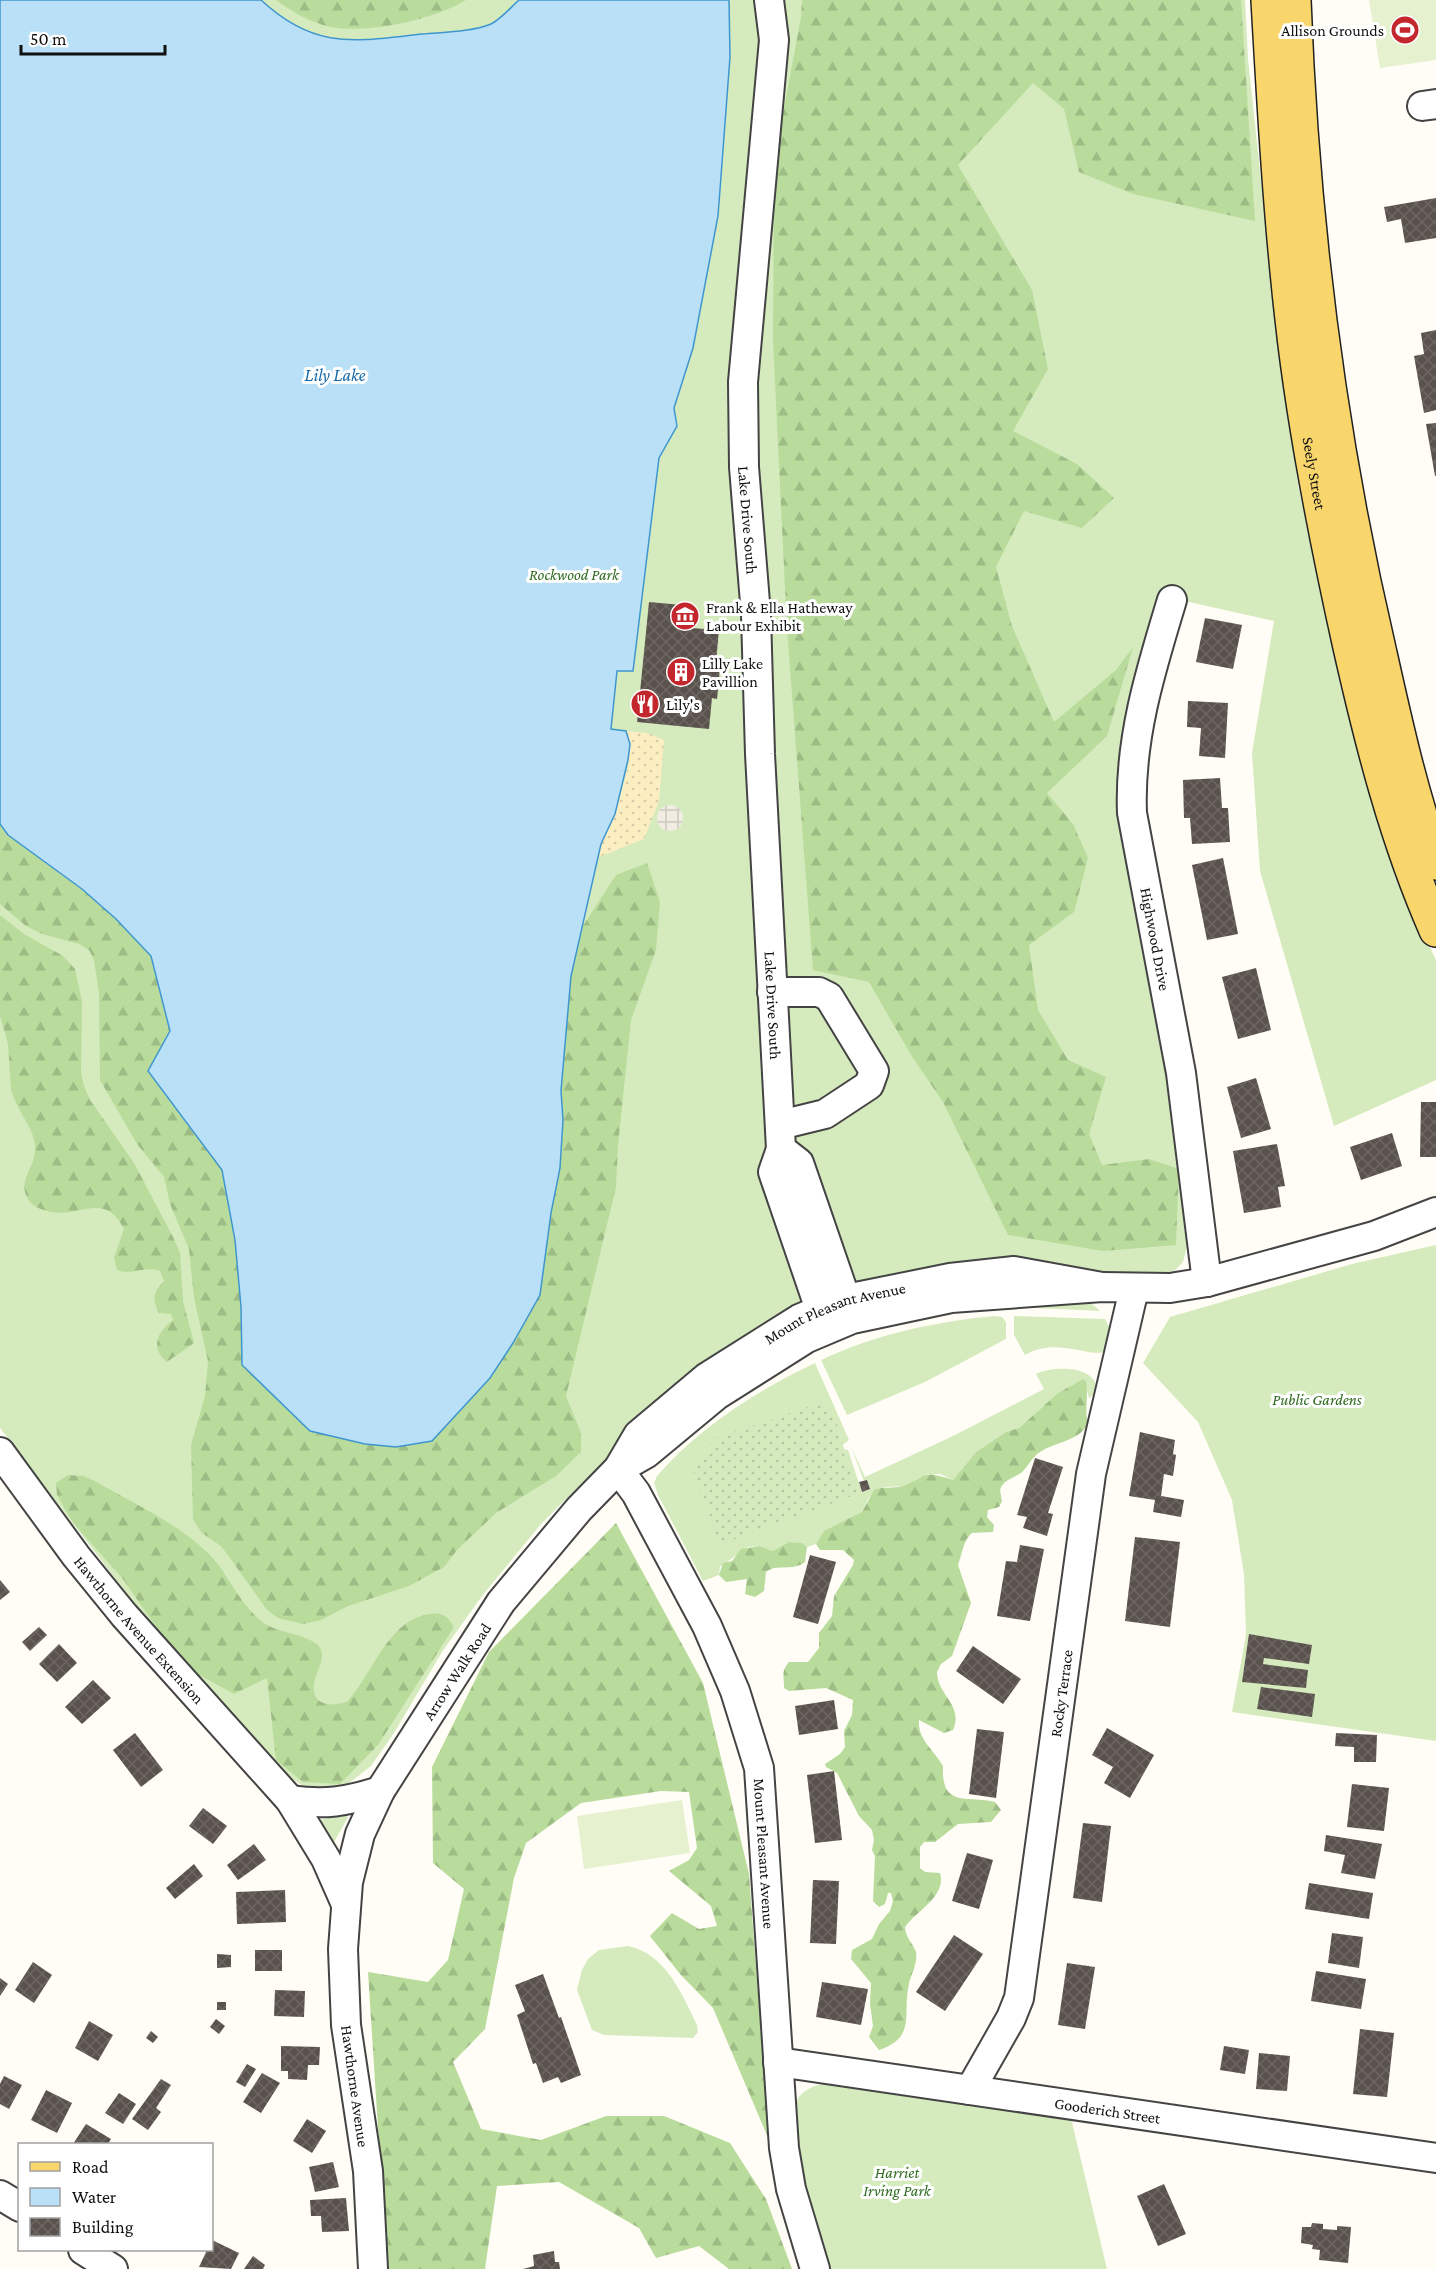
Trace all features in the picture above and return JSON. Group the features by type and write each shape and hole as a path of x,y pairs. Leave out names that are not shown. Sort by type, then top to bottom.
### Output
{"main road":[{"name":"Seely Street","path":"1268,0 1292,319 1323,517 1360,690 1386,790 1409,866 1436,930"},
{"name":"Seely Street","path":"1294,0 1303,172 1317,307 1334,423 1373,627 1414,796 1436,863"}],"street":[{"name":"Lake Drive South","path":"769,0 774,40 743,382 744,467 756,615 772,992 781,1137"},
{"name":"Highwood Drive","path":"1172,600 1151,669 1135,745 1131,781 1132,813 1181,1073 1207,1282"},
{"path":"772,992 819,992 829,997 874,1071 869,1085 825,1114 781,1137 799,1163 836,1314"},
{"name":"Mount Pleasant Avenue","path":"1374,1236 1436,1212"},
{"name":"Mount Pleasant Avenue","path":"815,2269 791,2189 784,2148 759,1768 735,1691 707,1626 636,1493 618,1469 638,1435 707,1377 771,1336 951,1278 1014,1271 1102,1287 1170,1288 1207,1282 1374,1236 1436,1224"},
{"name":"Rocky Terrace","path":"970,2090 1011,2018 1019,1998 1091,1474 1134,1288"},
{"name":"Hawthorne Avenue Extension","path":"0,1452 69,1547 124,1615 290,1800 326,1859 345,1902"},
{"name":"Arrow Walk Road","path":"345,1902 360,1834 380,1791 501,1602 579,1509 618,1469"},
{"path":"290,1800 320,1804 340,1803 380,1791"},
{"name":"Hawthorne Avenue","path":"345,1902 343,1949 346,2025 368,2171 373,2269"},
{"name":"Gooderich Street","path":"778,2062 1436,2158"},
{"path":"0,2195 18,2206"},
{"path":"85,2251 113,2269"}],"green space":[{"name":"Rockwood Park","path":"0,0 1245,0 1248,59 1282,376 1298,484 1340,685 1384,841 1399,883 1436,960 1436,1080 1334,1126 1260,871 1252,753 1274,621 1162,596 1121,755 1175,1110 1187,1246 1183,1262 1174,1271 1141,1275 1005,1266 651,1414 541,1524 482,1596 442,1652 394,1733 371,1766 344,1787 316,1790 305,1787 280,1771 149,1623 0,1428"},
{"path":"276,0 466,0 436,14 400,24 345,29 315,22"},
{"path":"802,0 1241,0 1255,221 1133,194 1079,172 1064,109 1033,83 958,165 1032,290 1048,369 1013,431 1077,464 1114,498 1082,528 1024,511 996,567 1012,626 1054,722 1116,670 1133,647 1107,736 1047,793 1073,824 1088,858 1074,912 1029,945 1038,1010 1068,1060 1106,1077 1089,1134 1102,1165 1149,1159 1179,1169 1176,1245 1103,1251 1008,1235 943,1102 911,1055 869,982 813,970 787,629 773,341 774,162 801,17"},
{"name":"Allison Grounds","path":"1369,0 1436,0 1436,60 1380,68"},
{"path":"0,824 8,835 81,889 116,919 151,956 170,1031 148,1071 222,1170 235,1240 241,1307 242,1365 432,1441 490,1378 540,1295 551,1213 560,1168 563,1120 561,1091 571,976 579,932 616,875 647,863 660,902 656,950 631,1020 616,1187 566,1396 581,1433 581,1452 556,1476 496,1513 457,1550 444,1567 409,1586 348,1606 321,1620 303,1624 278,1618 267,1610 222,1547 201,1532 193,1519 191,1445 205,1396 208,1361 194,1298 189,1249 170,1204 164,1177 137,1144 100,1080 99,993 94,960 89,950 79,944 42,934 26,926 0,904"},
{"path":"0,915 24,934 63,956 75,969 82,1001 81,1073 84,1086 90,1100 134,1163 180,1253 183,1301 194,1343 167,1362 161,1357 157,1345 163,1329 173,1320 171,1314 159,1313 155,1304 156,1292 164,1281 160,1271 154,1269 128,1272 117,1270 114,1258 124,1229 116,1217 107,1210 98,1208 56,1213 44,1210 33,1205 24,1189 35,1153 35,1145 31,1130 13,1095 10,1082 7,1042 0,1015"},
{"name":"Public Gardens","path":"1436,1245 1436,1741 1232,1712 1246,1635 1244,1574 1232,1500 1198,1422 1143,1363 1170,1317 1352,1264"},
{"path":"1053,1299 1090,1302 1100,1311 1014,1307"},
{"path":"994,1316 1002,1317 1006,1322 1006,1339 925,1382 847,1415 821,1360 863,1343 906,1330"},
{"path":"1014,1316 1105,1319 1110,1329 1108,1350 1093,1353 1050,1347 1025,1355 1014,1335"},
{"path":"815,1363 849,1440 843,1445 836,1421 856,1494 844,1449 848,1450 862,1492 870,1489 867,1480 864,1481 851,1447 865,1477 953,1436 1044,1389 1036,1374 1053,1369 1075,1370 1092,1377 1096,1384 1096,1394 1089,1398 1083,1379 1058,1393 1019,1428 1006,1432 976,1452 953,1480 940,1474 928,1474 904,1486 884,1487 869,1497 862,1512 819,1539 816,1544 807,1547 795,1542 773,1551 760,1546 748,1547 720,1567 719,1575 703,1581 658,1495 654,1483 657,1476 673,1458 710,1426 772,1385"},
{"path":"1083,1379 1087,1387 1088,1424 1084,1430 1073,1438 1040,1452 1021,1473 1003,1484 1000,1490 1002,1501 999,1507 988,1510 987,1517 994,1525 993,1532 972,1533 963,1548 958,1565 971,1603 952,1656 941,1664 937,1672 941,1687 955,1714 953,1730 944,1733 919,1720 919,1727 924,1739 943,1766 946,1789 958,1798 995,1802 1001,1810 991,1822 958,1824 935,1842 924,1842 920,1847 920,1868 925,1872 940,1873 941,1881 935,1896 905,1927 906,1934 916,1952 907,1995 906,2024 899,2039 879,2050 869,2037 873,2026 870,2004 871,1983 851,1959 852,1950 872,1939 879,1924 890,1911 893,1901 891,1893 888,1893 885,1904 879,1907 873,1901 875,1856 872,1850 874,1840 872,1830 859,1816 837,1773 825,1764 840,1754 845,1747 844,1731 852,1715 853,1700 826,1688 789,1691 784,1688 783,1677 786,1665 789,1662 808,1662 819,1648 819,1633 832,1616 834,1596 853,1565 854,1560 843,1550 820,1550 816,1544 824,1531 862,1512 874,1490 903,1486 926,1475 953,1480 976,1452 1006,1432 1019,1428 1058,1393"},
{"path":"820,1403 836,1421 857,1494 719,1545 692,1468 716,1438"},
{"path":"68,1475 83,1476 95,1481 182,1531 207,1552 221,1568 245,1604 260,1620 274,1628 309,1639 320,1647 322,1657 315,1679 314,1692 319,1701 324,1703 336,1704 348,1701 383,1648 404,1625 416,1618 439,1614 450,1620 454,1627 378,1745 340,1784 303,1782 276,1760 267,1678 234,1694 190,1670 161,1634 123,1579 73,1523 57,1495 56,1483"},
{"path":"616,1523 703,1683 749,1874 769,2140 713,2008 680,1974 650,1936 672,1913 699,1929 717,1926 711,1906 669,1871 689,1860 697,1848 689,1792 661,1791 581,1803 526,1843 514,1878 485,2029 453,2062 481,2129 541,2140 606,2116 664,2116 730,2143 766,2199 792,2269 729,2269 699,2246 656,2258 639,2228 559,2182 497,2186 485,2269 387,2269 368,1972 428,1982 448,1960 464,1889 433,1863 432,1767 489,1652"},
{"path":"789,1542 802,1543 807,1547 805,1562 795,1567 770,1569 766,1572 764,1591 755,1597 745,1594 747,1579 726,1582 719,1575 723,1563 732,1561 741,1549 760,1546 773,1551"},
{"path":"682,1800 690,1853 584,1869 577,1816"},
{"path":"344,1815 348,1817 332,1846 319,1820"},
{"path":"628,1946 652,1957 671,1976 697,2025 698,2032 693,2038 604,2035 592,2030 577,1990 582,1970 588,1959 599,1950"},
{"name":"Harriet Irving Park","path":"824,2084 1071,2118 1107,2269 828,2269 805,2184 794,2114 795,2104 803,2093"}],"sand":[{"path":"626,731 647,733 664,740 659,801 644,839 599,857 625,779 629,747"}],"shaded area":[{"path":"670,805 679,809 683,818 679,827 670,831 661,827 657,818 661,809"}],"water":[{"name":"Lily Lake","path":"0,0 261,0 300,28 318,35 356,40 475,29 495,22 519,0 729,0 730,57 718,216 693,348 674,408 677,426 659,458 633,671 617,671 611,729 626,731 630,744 615,814 601,844 571,976 561,1091 563,1120 560,1168 551,1213 540,1295 490,1378 432,1441 396,1447 365,1444 310,1431 242,1365 241,1307 235,1240 222,1170 148,1071 170,1031 151,956 116,919 82,889 8,835 0,824"}],"building":[{"path":"1436,198 1436,238 1405,243 1401,219 1387,222 1384,207"},
{"path":"1436,330 1436,410 1424,413 1414,356 1424,354 1421,333"},
{"path":"1436,423 1436,476 1435,476 1426,424"},
{"name":"Lilly Lake Pavillion","path":"649,602 693,606 691,628 719,630 716,662 720,663 719,680 717,699 712,698 709,729 637,722"},
{"path":"1205,618 1242,625 1233,669 1196,662"},
{"path":"1188,701 1228,703 1225,758 1199,756 1201,728 1187,727"},
{"path":"1220,778 1222,808 1228,808 1230,842 1192,844 1190,818 1184,818 1183,780"},
{"path":"1223,858 1238,934 1207,940 1192,865"},
{"path":"1256,968 1271,1030 1238,1039 1222,977"},
{"path":"1256,1078 1271,1129 1241,1138 1227,1087"},
{"path":"1421,1102 1436,1102 1436,1157 1420,1157"},
{"path":"1392,1133 1402,1166 1361,1180 1350,1147"},
{"path":"1277,1144 1285,1186 1278,1187 1281,1207 1244,1213 1233,1151"},
{"path":"1140,1432 1175,1440 1173,1454 1176,1455 1173,1476 1164,1474 1161,1496 1184,1500 1181,1517 1153,1512 1155,1500 1129,1496"},
{"path":"1035,1458 1063,1467 1048,1513 1053,1514 1047,1536 1023,1528 1027,1517 1017,1515"},
{"path":"867,1480 870,1489 862,1492 859,1482"},
{"path":"1135,1537 1180,1542 1170,1627 1125,1621"},
{"path":"1020,1545 1044,1549 1030,1621 997,1616 1006,1561 1017,1562"},
{"path":"810,1555 836,1562 818,1624 793,1617"},
{"path":"0,1580 10,1592 0,1600"},
{"path":"39,1627 47,1635 30,1651 22,1642"},
{"path":"1249,1634 1312,1645 1309,1664 1264,1658 1263,1664 1308,1670 1306,1688 1242,1682"},
{"path":"59,1644 77,1663 57,1682 39,1664"},
{"path":"973,1646 1021,1679 1003,1704 956,1671"},
{"path":"93,1680 111,1698 82,1724 65,1707"},
{"path":"1261,1687 1315,1694 1312,1717 1257,1709"},
{"path":"834,1700 838,1729 799,1735 795,1706"},
{"path":"1107,1728 1154,1755 1130,1798 1104,1783 1113,1767 1092,1755"},
{"path":"977,1729 1004,1732 996,1798 969,1794"},
{"path":"135,1733 163,1770 141,1787 113,1750"},
{"path":"1336,1733 1377,1735 1376,1762 1354,1762 1354,1747 1335,1746"},
{"path":"834,1771 842,1840 815,1843 807,1775"},
{"path":"1352,1784 1389,1788 1384,1831 1347,1827"},
{"path":"203,1808 227,1826 213,1844 189,1826"},
{"path":"1083,1823 1111,1826 1102,1902 1073,1898"},
{"path":"1326,1835 1382,1844 1375,1879 1341,1873 1345,1855 1324,1851"},
{"path":"254,1844 266,1860 238,1880 227,1865"},
{"path":"967,1853 993,1860 979,1909 952,1901"},
{"path":"194,1864 203,1876 175,1899 166,1888"},
{"path":"813,1880 839,1881 836,1944 810,1943"},
{"path":"1309,1883 1373,1893 1369,1919 1305,1909"},
{"path":"285,1890 286,1922 237,1924 236,1892"},
{"path":"1332,1933 1363,1937 1359,1968 1328,1963"},
{"path":"954,1935 983,1954 945,2011 916,1992"},
{"path":"255,1950 282,1950 282,1971 255,1971"},
{"path":"217,1954 231,1955 231,1967 217,1968"},
{"path":"33,1962 52,1975 34,2003 15,1990"},
{"path":"1067,1963 1095,1967 1085,2029 1058,2025"},
{"path":"1316,1971 1366,1979 1361,2009 1311,2001"},
{"path":"543,1974 581,2075 561,2083 558,2077 543,2083 536,2063 533,2064 517,2015 525,2011 515,1985"},
{"path":"0,1978 8,1984 0,1996"},
{"path":"822,1982 868,1989 861,2025 816,2017"},
{"path":"275,1990 305,1991 304,2017 274,2016"},
{"path":"217,2002 226,2002 226,2010 217,2010"},
{"path":"216,2019 225,2026 219,2034 210,2027"},
{"path":"89,2021 113,2035 98,2061 75,2048"},
{"path":"1360,2029 1394,2033 1387,2097 1353,2094"},
{"path":"151,2031 158,2037 153,2043 146,2038"},
{"path":"281,2046 320,2047 319,2065 308,2065 307,2080 288,2079 288,2071 281,2071"},
{"path":"1224,2046 1249,2050 1245,2074 1220,2070"},
{"path":"1259,2053 1290,2056 1287,2091 1256,2089"},
{"path":"247,2064 256,2069 245,2087 236,2082"},
{"path":"262,2073 280,2083 261,2113 243,2102"},
{"path":"4,2076 22,2085 9,2109 0,2104 0,2084"},
{"path":"161,2079 171,2085 156,2108 161,2112 148,2130 132,2119"},
{"path":"46,2090 72,2103 57,2133 31,2120"},
{"path":"119,2093 136,2104 123,2124 105,2113"},
{"path":"307,2119 326,2131 312,2153 293,2141"},
{"path":"86,2124 111,2139 109,2143 74,2143"},
{"path":"333,2162 339,2187 315,2192 309,2167"},
{"path":"1164,2184 1186,2234 1158,2246 1137,2196"},
{"path":"346,2198 349,2231 322,2232 321,2216 311,2216 310,2200"},
{"path":"1312,2223 1323,2224 1323,2229 1337,2230 1337,2226 1351,2227 1348,2263 1319,2260 1320,2250 1312,2249 1313,2245 1301,2243 1302,2227 1311,2227"},
{"path":"213,2240 239,2253 231,2269 199,2267 207,2251 213,2251"},
{"path":"554,2251 555,2262 559,2262 560,2269 523,2269 534,2266 533,2255"},
{"path":"253,2256 265,2265 263,2269 244,2269"}],"place":[{"name":"Allison Grounds","path":"1405,30"},
{"name":"Frank & Ella Hatheway Labour Exhibit","path":"685,616"},
{"name":"Lilly Lake Pavillion","path":"681,672"},
{"name":"Lily's","path":"645,704"}]}
